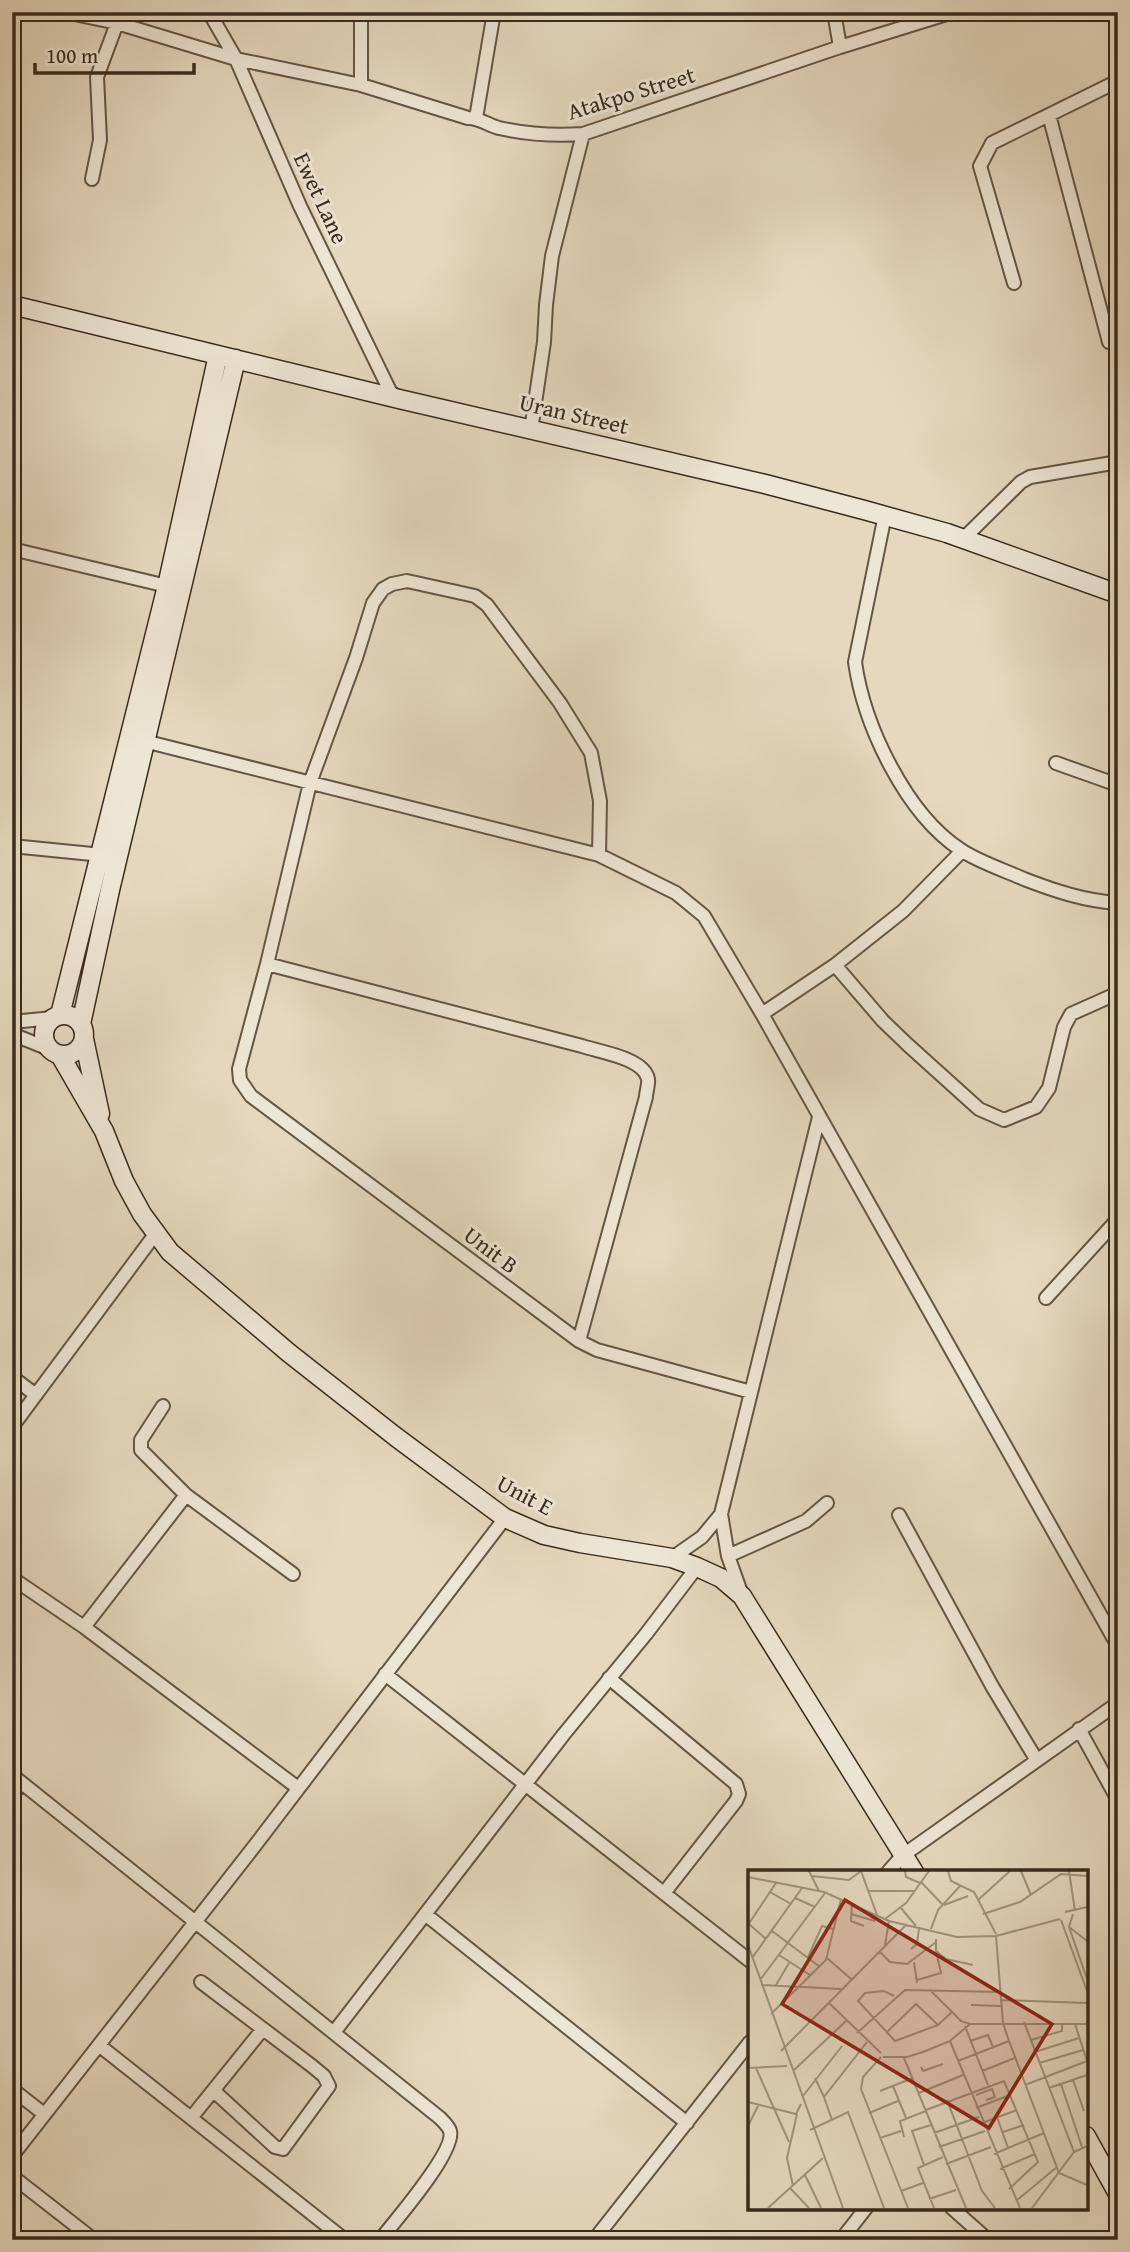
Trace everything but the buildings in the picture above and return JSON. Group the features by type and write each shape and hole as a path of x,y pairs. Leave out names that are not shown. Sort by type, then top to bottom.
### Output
{"street":[{"name":"Atakpo Street","path":"65,12 117,23 236,59 362,85 468,118 476,118 498,127 562,136 583,134 840,47 953,12"},
{"name":"Ewet Lane","path":"209,12 236,59 300,206 390,391 399,399"},
{"path":"361,12 362,85"},
{"path":"476,118 494,12"},
{"path":"834,12 840,47"},
{"path":"92,179 100,139 97,77 117,23"},
{"path":"1014,282 980,166 992,143 1118,81"},
{"path":"1049,115 1109,342"},
{"path":"531,430 544,342 552,257 583,134"},
{"name":"Uran Street","path":"12,304 885,515 963,539 1118,594"},
{"path":"12,1034 55,1052 75,1052 82,1032 90,973 167,586 218,355"},
{"path":"104,1131 45,1039 45,1031 57,1017 102,855 138,739 236,359"},
{"path":"963,539 1021,482 1031,477 1118,462"},
{"path":"885,515 855,662 856,674 874,730 902,788 916,808 962,851 1058,892 1118,903"},
{"path":"12,549 167,586"},
{"path":"579,1341 646,1097 648,1079 642,1070 634,1062 582,1046 267,964 310,783 356,658 373,603 383,589 407,580 475,596 487,605 560,703 591,753 600,801 598,855"},
{"path":"138,739 598,855 676,893 704,916 762,1014 1118,1646"},
{"path":"1056,762 1118,785"},
{"path":"12,846 102,855"},
{"path":"762,1014 835,965 903,911 962,851"},
{"name":"Unit B","path":"267,964 239,1069 240,1080 251,1096 579,1341 597,1350 751,1392"},
{"path":"835,965 883,1021 908,1045 979,1109 1004,1120 1037,1107 1049,1088 1064,1027 1072,1014 1118,993"},
{"path":"12,1022 72,1016 82,1032 104,1131"},
{"path":"742,1596 728,1556 721,1514 819,1117"},
{"name":"Unit E","path":"104,1131 124,1181 142,1214 170,1252 185,1267 396,1437 505,1518 556,1538 672,1558 720,1578 742,1596 912,1870"},
{"path":"1046,1298 1118,1219"},
{"path":"12,1427 156,1233"},
{"path":"12,1377 36,1395"},
{"path":"163,1406 141,1440 141,1450 186,1495 293,1574"},
{"path":"84,1627 186,1495"},
{"path":"728,1556 806,1521 827,1503"},
{"path":"672,1558 702,1537 721,1514"},
{"path":"899,1515 992,1686 1036,1759"},
{"path":"12,2156 100,2046 505,1518"},
{"path":"335,2031 524,1785 697,1567"},
{"path":"12,1578 84,1627 298,1788"},
{"path":"385,1674 748,1959"},
{"path":"610,1678 736,1784 739,1794 664,1893"},
{"path":"890,1870 902,1856 1118,1703"},
{"path":"1079,1729 1118,1800"},
{"path":"12,1795 17,1779 335,2031 440,2118 450,2131 450,2146 380,2240"},
{"path":"425,1914 687,2123"},
{"path":"201,1982 324,2076 329,2085 283,2149 275,2147 215,2092"},
{"path":"191,2118 215,2092 262,2030"},
{"path":"594,2240 748,2045"},
{"path":"100,2046 345,2240"},
{"path":"12,2089 44,2114"},
{"path":"1088,2140 1118,2194"},
{"path":"12,2176 94,2240"},
{"path":"841,2240 864,2210"},
{"path":"954,2210 988,2240"}]}
